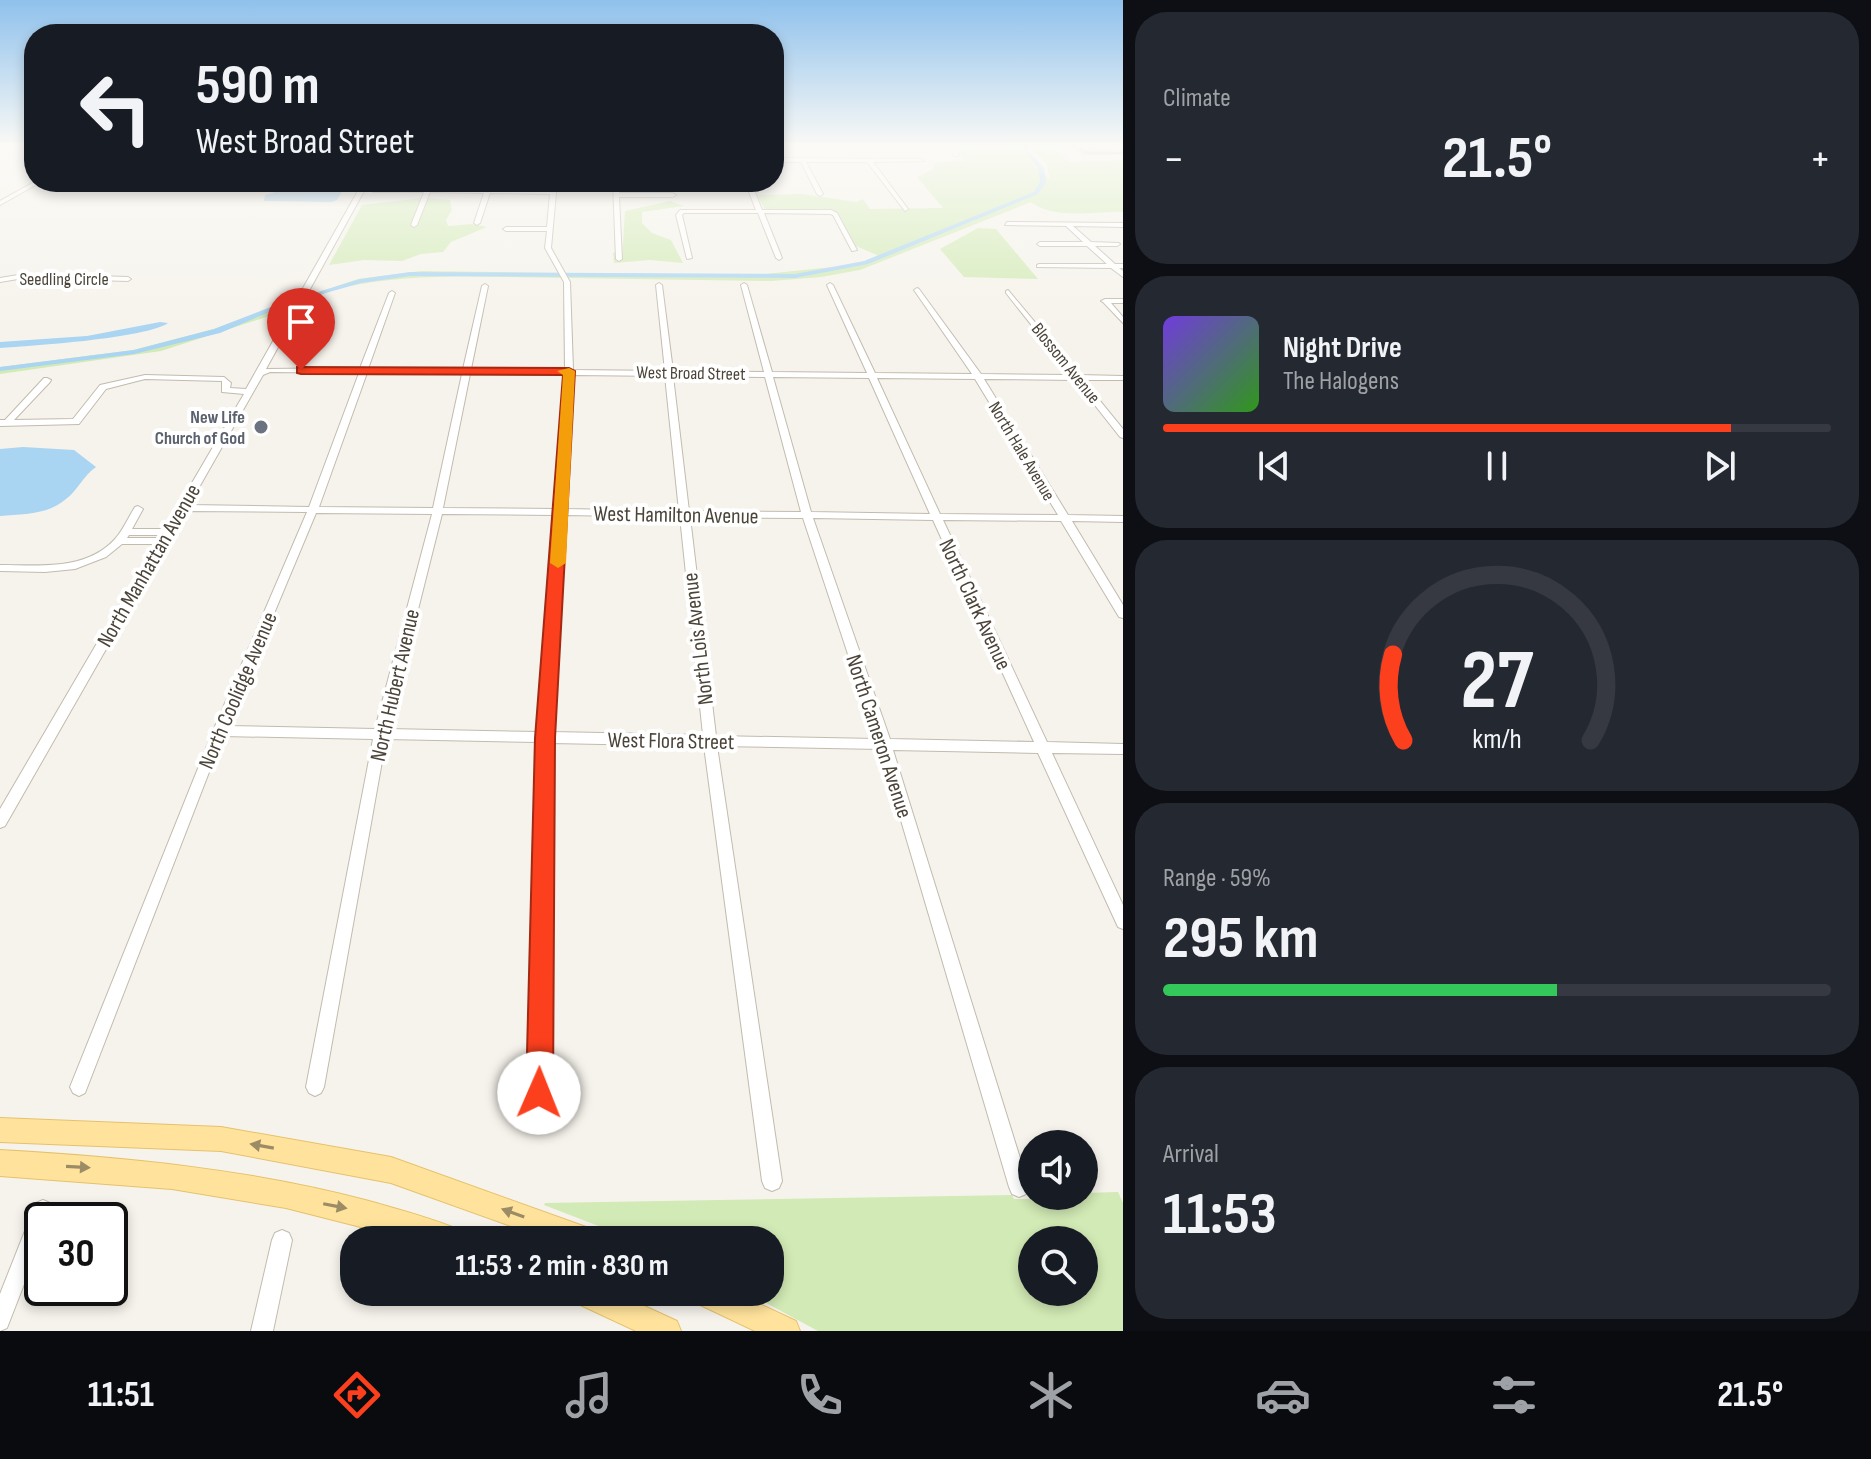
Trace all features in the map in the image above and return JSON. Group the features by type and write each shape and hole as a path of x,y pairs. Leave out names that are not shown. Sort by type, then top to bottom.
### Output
{"main road":[{"path":"0,1130 221,1139 391,1170 547,1226"},
{"path":"0,1163 106,1168 198,1179 349,1209 406,1226"},
{"path":"614,1306 667,1331"},
{"path":"733,1306 786,1331"}],"street":[{"name":"North Manhattan Avenue","path":"0,822 247,392 357,208"},
{"path":"414,225 420,208"},
{"path":"477,223 482,208"},
{"path":"539,1123 545,738 569,371 564,274 551,258 548,248 552,208"},
{"path":"617,208 619,259"},
{"path":"759,208 779,258"},
{"path":"689,258 679,215 690,211 835,214 854,250"},
{"path":"1007,224 1123,225"},
{"path":"1068,225 1123,275"},
{"path":"506,229 550,229"},
{"path":"1040,244 1117,244"},
{"path":"1039,266 1123,266"},
{"name":"Seedling Circle","path":"0,280 24,276 128,279"},
{"name":"North Lois Avenue","path":"659,285 682,514 710,741 772,1181"},
{"name":"North Cameron Avenue","path":"744,285 807,516 884,742 1018,1184"},
{"name":"North Clark Avenue","path":"830,285 1123,922"},
{"name":"North Hubert Avenue","path":"315,1087 380,736 438,509 485,286"},
{"name":"North Hale Avenue","path":"917,290 977,375 1123,614"},
{"name":"Blossom Avenue","path":"1008,292 1123,435"},
{"name":"North Coolidge Avenue","path":"79,1087 219,731 313,509 392,293"},
{"path":"1123,301 1105,301 1123,321"},
{"path":"291,350 307,318"},
{"path":"282,333 299,334"},
{"name":"West Broad Street","path":"260,373 270,370 569,371 1123,378"},
{"path":"4,422 76,422 103,387 145,377 224,379 227,383 225,390 247,392"},
{"path":"4,422 47,380"},
{"name":"West Hamilton Avenue","path":"181,508 1123,519"},
{"path":"0,568 62,568 96,559 122,536 138,509"},
{"path":"122,536 165,536"},
{"name":"West Flora Street","path":"219,731 1123,749"},
{"path":"262,1331 282,1240"},
{"path":"0,1321 24,1259"}],"green space":[{"path":"360,208 418,208 412,226 416,226 423,208 452,208 446,220 448,226 472,224 487,227 451,242 443,252 421,254 402,261 364,260 329,265"},
{"path":"669,208 642,212 642,223 652,233 671,240 683,263 650,260 614,263 613,253 616,252 616,260 622,260 625,211"},
{"path":"764,208 1016,208 860,270 821,277 772,281 569,278 567,273 754,275 862,264 879,256 856,246 838,213"},
{"path":"1040,208 1123,208 1123,212"},
{"path":"978,228 996,229 1038,279 964,277 940,249"},
{"path":"421,271 560,273 563,278 453,276 398,279 339,288 303,303 307,296 358,279"},
{"path":"298,298 294,306 266,317 161,351 0,374 0,367 133,350 214,329"},
{"path":"1118,1192 1123,1203 1123,1331 818,1331 772,1306 784,1306 784,1226 599,1226 544,1205 1012,1195 1018,1199 1018,1210 1098,1210 1098,1193"}],"water":[{"path":"168,323 114,337 0,348 0,342 87,336"},
{"path":"0,449 74,450 96,467 59,504 35,513 0,516"}],"waterway":[{"path":"308,296 360,281 410,274 795,276 866,263 999,208"},
{"path":"0,369 134,352 217,331 291,301"}],"slow traffic":[{"path":"558,563 569,371 563,371"}],"place":[{"name":"New Life Church of God","path":"261,427"}],"route":[{"path":"301,370 569,371 545,738 539,1093"}]}
